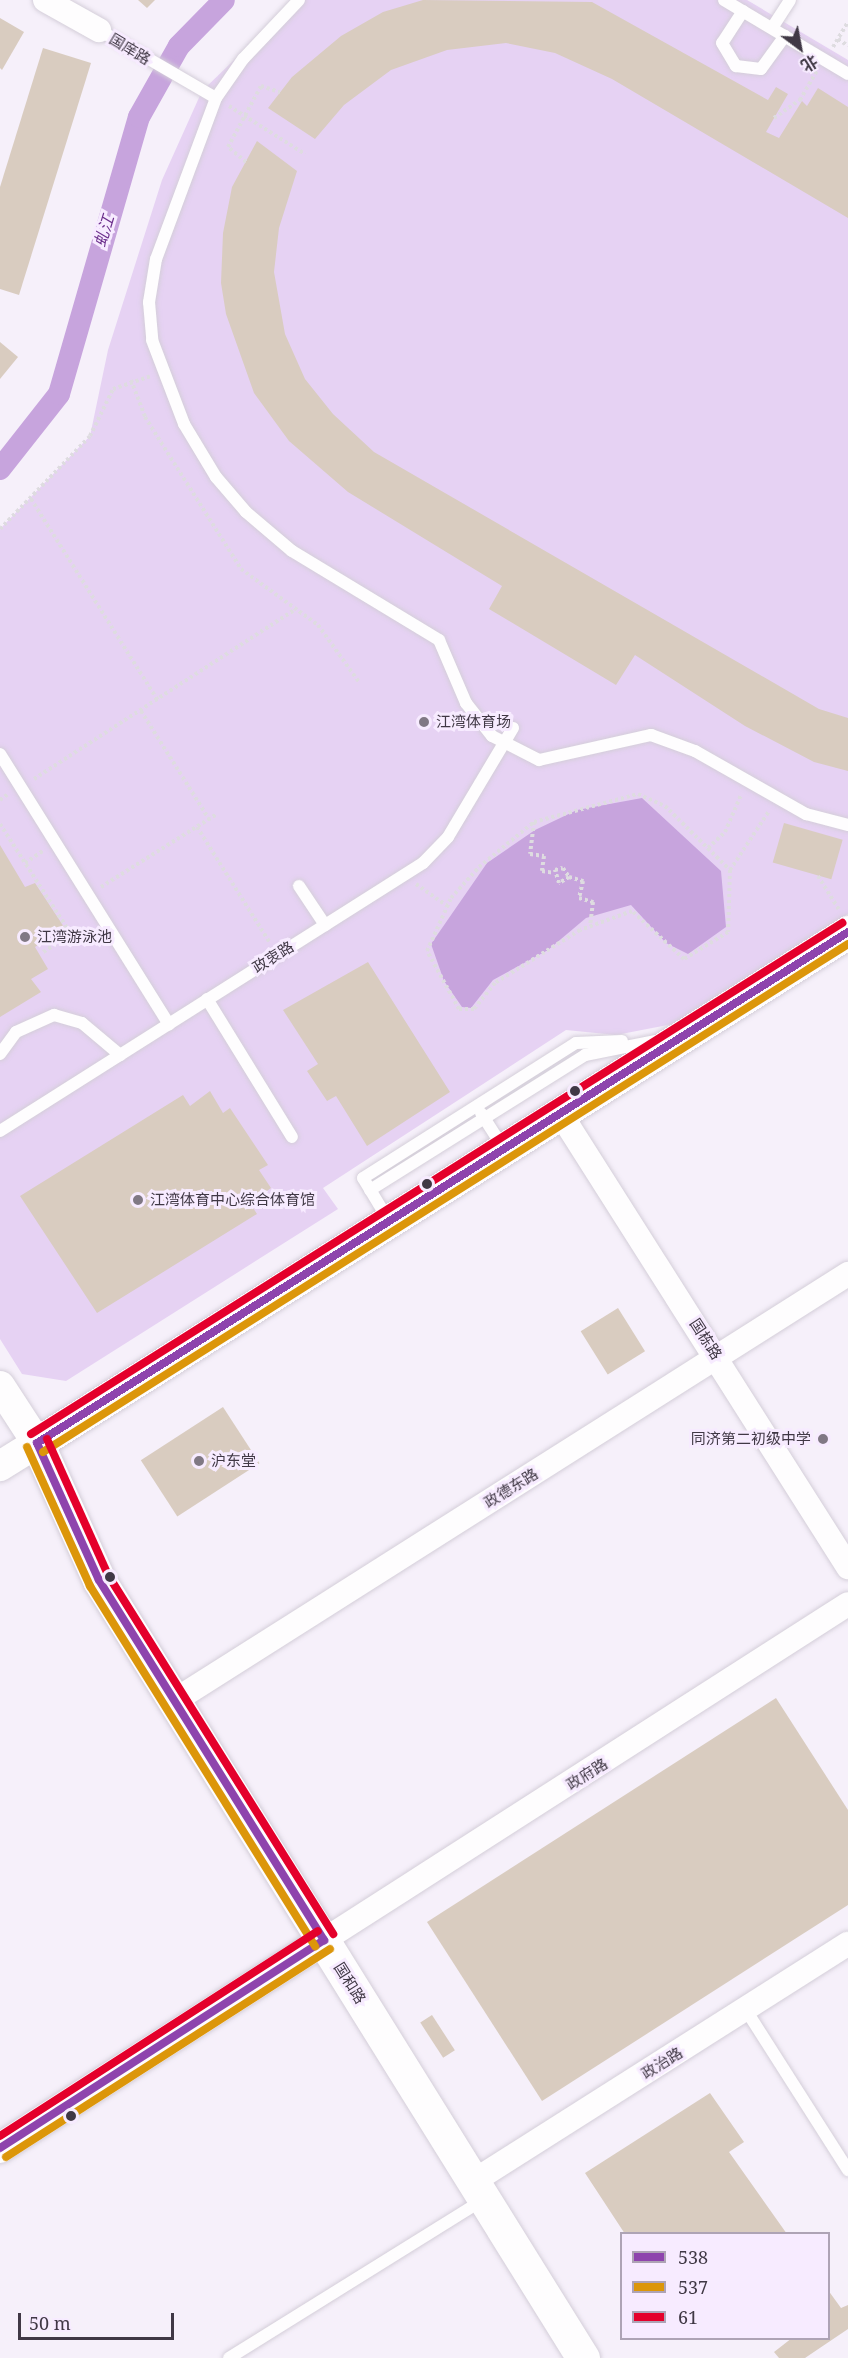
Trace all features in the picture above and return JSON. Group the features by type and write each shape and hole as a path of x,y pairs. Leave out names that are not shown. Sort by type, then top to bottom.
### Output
{"main road":[{"path":"37,1443 694,1029 845,924"},
{"name":"国和路","path":"37,1443 99,1580 583,2358"}],"street":[{"name":"国庠路","path":"45,0 99,30"},
{"name":"国栋路","path":"560,1113 718,1357 848,1567"},
{"name":"政德东路","path":"174,1701 848,1275"},
{"name":"国和路","path":"0,1386 37,1443"},
{"path":"0,1466 37,1443"},
{"name":"政府路","path":"324,1940 848,1604"},
{"path":"0,2148 324,1940"},
{"name":"政治路","path":"480,2190 746,2010 848,1944"}],"lane":[{"path":"299,0 243,59 216,98 156,259 149,302 162,374 184,424 246,512 292,551 439,640 477,723 505,742 538,760 651,735 695,751 807,814 848,825"},
{"path":"724,0 848,74"},
{"path":"772,28 790,0"},
{"path":"743,10 722,43 736,66 761,69 785,36"},
{"name":"国庠路","path":"99,30 216,98"},
{"name":"政衷路","path":"1,1128 404,875 448,837 513,728"},
{"path":"0,754 169,1024"},
{"path":"299,886 324,925"},
{"path":"207,999 292,1137"},
{"path":"0,1054 16,1032 54,1015 82,1023 120,1055"},
{"path":"370,1190 585,1055 694,1029"},
{"path":"389,1221 363,1178 576,1043 589,1039 638,1044"},
{"path":"476,1108 504,1149"},
{"path":"746,2010 848,2170"},
{"path":"229,2358 480,2190"}],"path":[{"path":"844,30 848,22"},
{"path":"837,39 848,46"},
{"path":"246,162 228,147 261,86 280,93"},
{"path":"216,98 305,154"},
{"path":"774,118 800,100"},
{"path":"0,529 90,436 112,389 131,380 162,374"},
{"path":"131,380 145,417 241,568 292,611 331,638 359,682"},
{"path":"31,499 158,700"},
{"path":"0,800 158,700 292,611"},
{"path":"141,711 209,819"},
{"path":"708,848 725,832 747,780"},
{"path":"729,870 665,806 638,794 534,822 478,867 447,906 427,951 448,996 467,1013 495,983 590,923 632,911 669,950 684,959 692,956 728,932 729,870 777,798"},
{"path":"88,896 218,814"},
{"path":"534,822 530,854 544,856 542,871 554,873 563,868 569,877 583,881 579,898 593,902 590,923"},
{"path":"0,824 71,934 42,953"},
{"path":"197,827 276,955"},
{"path":"554,873 562,884 569,877"},
{"path":"404,875 447,906"},
{"path":"818,876 845,924"}],"shaded area":[{"name":"江湾体育场","path":"296,0 747,0 848,60 848,914 673,1024 616,1035 566,1030 323,1188 338,1209 66,1381 22,1374 0,1339 0,529 90,436 108,350 162,180 202,91"},
{"path":"642,798 721,871 726,927 688,954 666,943 631,905 586,918 548,950 493,980 471,1008 462,1007 444,981 431,944 487,863 535,830 577,810"}],"building":[{"path":"138,0 155,0 147,8"},
{"path":"423,0 592,2 768,100 776,87 788,94 766,132 779,138 802,101 807,106 818,88 848,107 848,218 612,79 555,53 506,43 447,50 391,70 344,105 315,139 268,108 292,77 341,36 383,12"},
{"path":"0,18 24,32 2,70 0,68"},
{"path":"43,48 91,63 19,295 0,289 0,187"},
{"path":"257,141 297,171 279,228 274,272 285,334 305,379 333,414 374,452 819,709 848,718 848,771 814,762 745,726 635,655 616,685 489,609 502,586 348,492 289,441 254,393 226,314 221,283 223,233 232,187"},
{"path":"0,342 18,357 0,379"},
{"path":"784,823 843,840 831,879 773,862"},
{"name":"江湾游泳池","path":"0,845 25,887 35,883 64,927 35,947 48,969 31,979 41,992 0,1017"},
{"path":"368,962 450,1092 367,1146 336,1096 327,1101 307,1071 318,1064 283,1010"},
{"name":"江湾体育中心综合体育馆","path":"210,1091 223,1113 230,1108 268,1165 259,1170 271,1188 250,1203 257,1214 97,1313 20,1196 183,1095 190,1106"},
{"path":"618,1308 645,1351 608,1375 581,1331"},
{"name":"沪东堂","path":"223,1407 259,1463 177,1517 141,1460"},
{"path":"776,1698 848,1810 848,1905 542,2101 427,1922"},
{"path":"432,2015 455,2050 443,2058 420,2023"},
{"path":"710,2093 744,2142 729,2152 786,2232 624,2232 585,2173"},
{"path":"830,2293 841,2308 848,2305 848,2329 805,2358 779,2358 774,2352 789,2340 830,2340"}],"waterway":[{"name":"虬江","path":"0,469 59,394 139,117 179,46 224,0"}],"transit line":[{"name":"61","path":"31,1434 842,923"},
{"name":"538","path":"37,1443 848,932"},
{"name":"537","path":"43,1452 848,944"},
{"name":"61","path":"47,1439 108,1575 333,1934"},
{"name":"538","path":"37,1443 99,1580 324,1940"},
{"name":"537","path":"27,1447 90,1586 315,1946"},
{"name":"61","path":"0,2136 318,1931"},
{"name":"538","path":"0,2148 324,1940"},
{"name":"537","path":"6,2157 330,1949"}],"place":[{"name":"江湾体育场","path":"424,722"},
{"name":"江湾游泳池","path":"25,937"},
{"name":"江湾体育中心综合体育馆","path":"138,1200"},
{"name":"同济第二初级中学","path":"823,1439"},
{"name":"沪东堂","path":"199,1461"}]}
